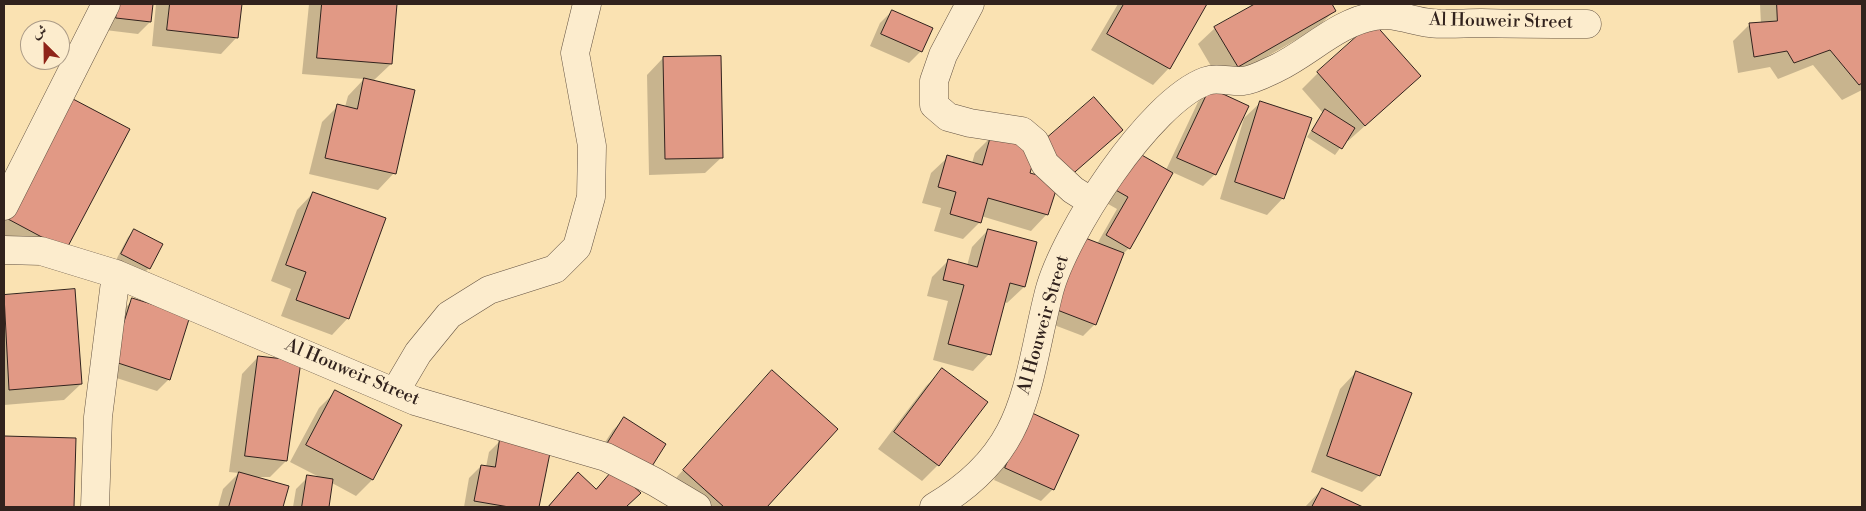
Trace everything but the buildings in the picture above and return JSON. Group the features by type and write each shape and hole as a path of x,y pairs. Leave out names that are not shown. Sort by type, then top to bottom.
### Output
{"street":[{"path":"4,206 106,4"},
{"path":"395,392 418,353 449,315 489,290 555,269 577,247 591,197 592,146 574,53 587,4"},
{"path":"970,4 958,24 940,64 934,82 934,105 948,117 1022,131 1035,142 1045,164 1073,190 1092,202"},
{"name":"Al Houweir Street","path":"934,507 966,486 989,465 1006,443 1030,379 1050,289 1067,243 1092,202 1154,119 1182,94 1208,80 1244,81 1278,67 1339,29 1375,16 1403,16 1429,23 1587,24"},
{"name":"Al Houweir Street","path":"4,250 41,251 116,274 415,401 606,457 655,482 697,507"},
{"path":"95,507 98,417 116,274"}]}
